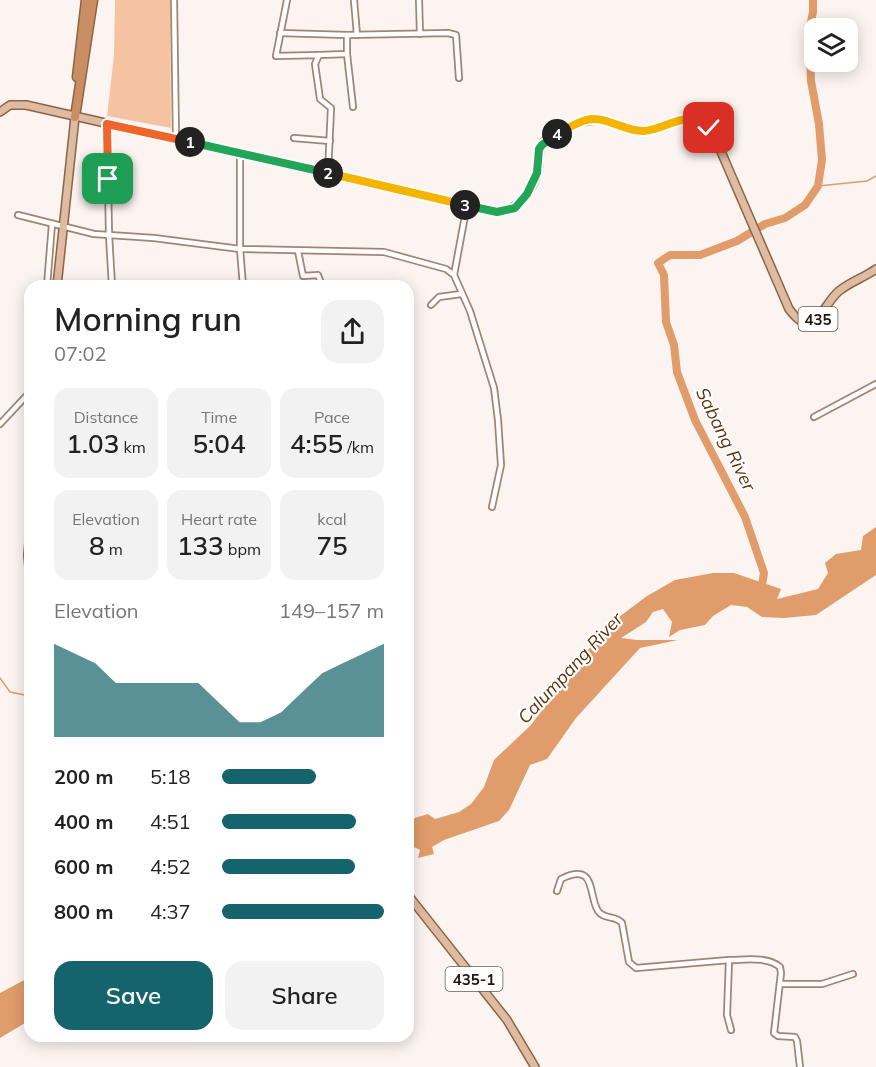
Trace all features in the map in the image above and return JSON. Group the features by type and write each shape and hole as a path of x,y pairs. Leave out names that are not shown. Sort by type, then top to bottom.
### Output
{"highway":[{"path":"75,117 78,57 86,0"},
{"path":"75,117 93,0"}],"main road":[{"name":"435","path":"0,112 6,106 20,104 497,212 515,208 527,194 537,173 539,149 549,138 586,120 608,121 633,131 640,131 689,118 702,122 713,133 789,309 796,319 814,323 821,317 839,291 876,269"},
{"path":"58,280 75,117"},
{"name":"435-1","path":"414,903 507,1020 536,1067"}],"street":[{"path":"174,0 176,139"},
{"path":"286,0 276,56 347,54"},
{"path":"354,0 357,35"},
{"path":"419,0 420,34"},
{"path":"280,33 347,35 448,33 456,35 459,78"},
{"path":"347,35 353,107"},
{"path":"319,55 315,64 320,99 331,108 328,173"},
{"path":"107,124 112,280"},
{"path":"294,138 330,141"},
{"path":"240,153 240,249 243,280"},
{"path":"454,275 467,205"},
{"path":"18,215 63,227 109,235 240,249 384,252 447,269 454,275 470,311 491,375 498,420 501,465 492,507"},
{"path":"47,280 52,224"},
{"path":"298,250 303,276 318,275 320,280"},
{"path":"430,305 440,297 461,294"},
{"path":"814,417 876,384"},
{"path":"0,424 24,398"},
{"path":"557,891 561,879 569,875 575,874 588,880 600,914 620,920 629,962 636,968 729,960 759,960 776,963 780,967 780,984 774,1033 778,1036 795,1037 800,1067"},
{"path":"729,960 727,1015 731,1030"},
{"path":"780,984 822,984 853,974"}],"shaded area":[{"path":"115,0 170,0 171,128 107,116 114,55"},
{"path":"876,527 876,575 816,615 784,618 762,617 747,607 731,605 713,616 705,625 680,630 669,637 672,622 663,609 653,612 646,622 621,638 678,640 640,648 576,718 547,759 530,765 509,810 499,821 444,840 432,847 434,854 418,858 420,850 414,847 414,818 428,814 435,819 459,812 471,804 484,787 494,760 531,725 607,626 647,596 675,580 713,573 734,573 781,589 777,599 818,589 828,573 825,563 836,554 861,550 863,536"},
{"path":"24,980 24,1024 0,1038 0,993"}],"waterway":[{"name":"Sabang River","path":"761,591 764,573 745,517 695,420 677,372 674,345 666,322 664,275 658,263 670,255 700,255 737,241 765,224 785,218 805,205 818,186 822,160 819,124 811,81 809,32 813,0"},
{"path":"818,186 867,181 876,176"},
{"path":"0,678 10,692 24,695"}],"route":[{"path":"108,179 107,124 503,212 515,208 527,194 537,173 539,149 545,141 586,120 608,121 633,131 647,131 689,118 698,120 709,128"}],"water label":[{"name":"Calumpang River","path":"570,668"}]}
